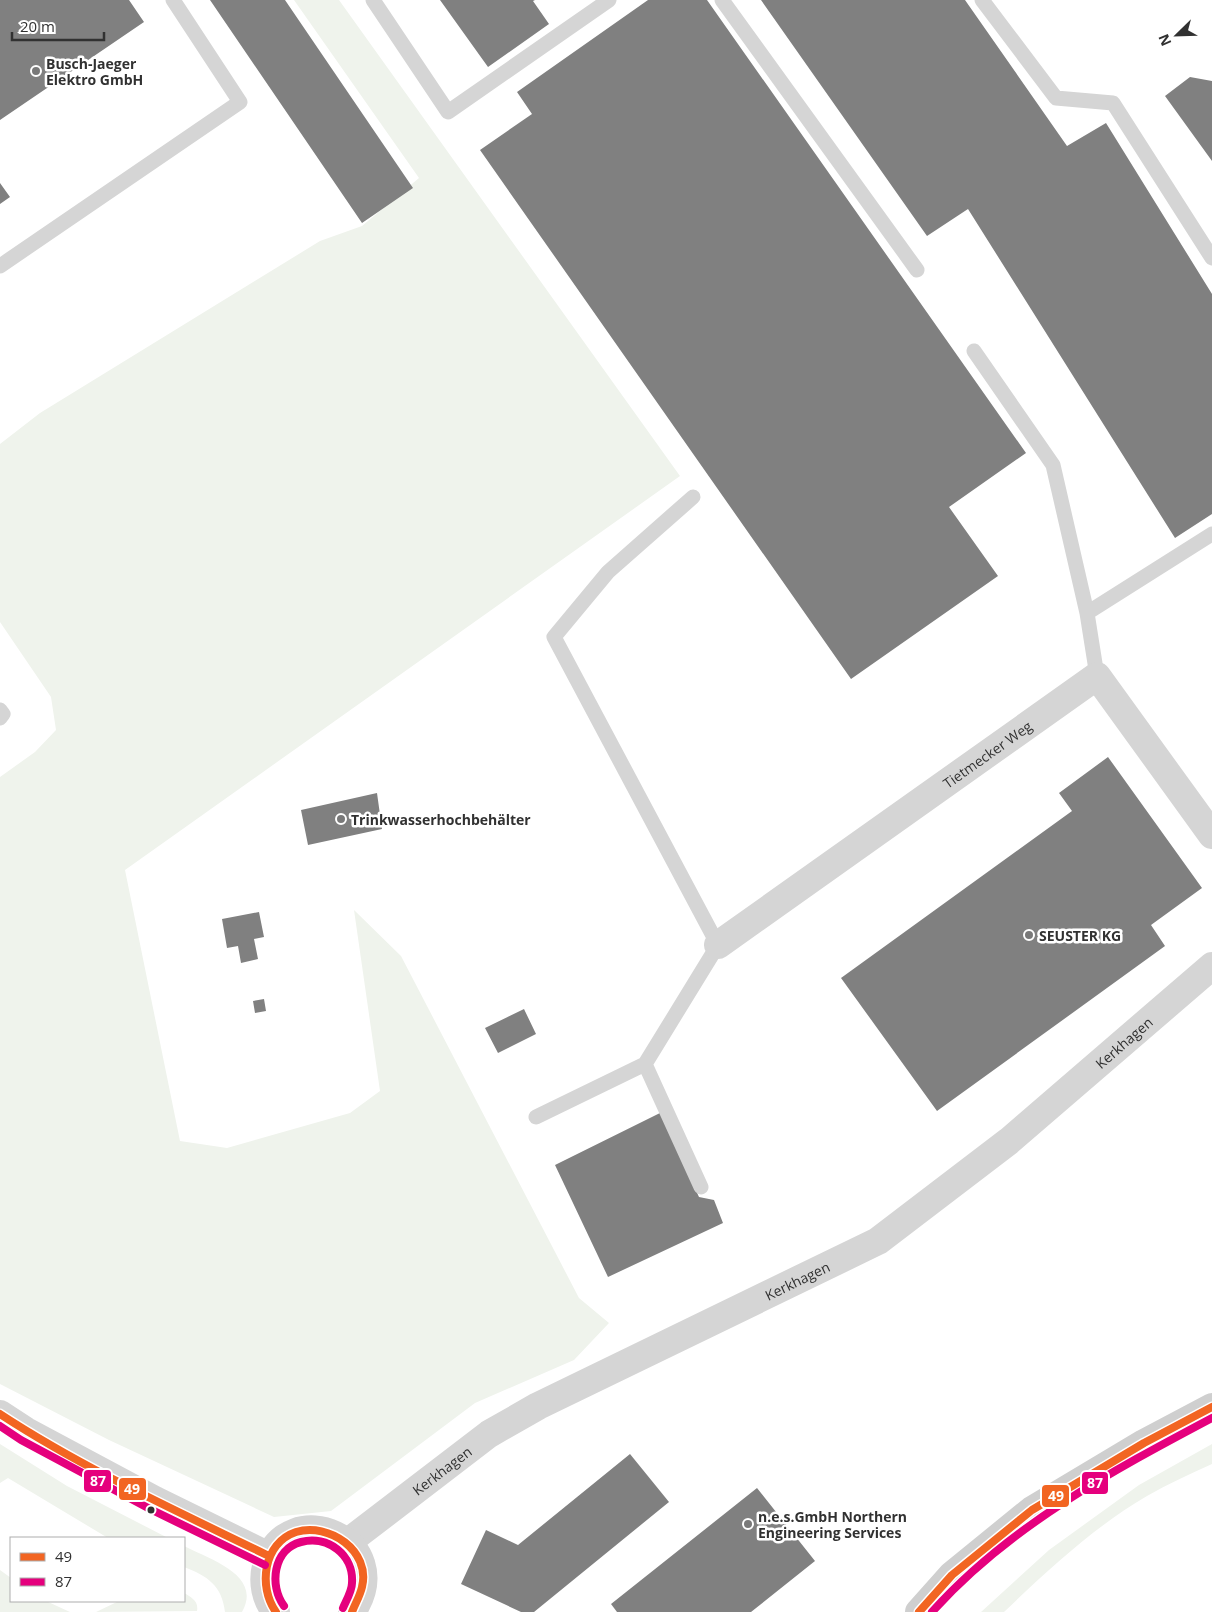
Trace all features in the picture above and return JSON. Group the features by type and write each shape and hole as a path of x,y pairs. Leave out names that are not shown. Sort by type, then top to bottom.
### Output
{"main road":[{"path":"919,1612 952,1575 1032,1510 1144,1443 1212,1407"}],"street":[{"name":"Tietmecker Weg","path":"718,945 1097,676"},
{"path":"1097,676 1212,835"},
{"name":"Kerkhagen","path":"348,1542 497,1429 538,1406 878,1240 1009,1141 1212,966"},
{"path":"0,1414 26,1431 146,1496 269,1556"},
{"path":"276,1612 265,1593 264,1574 269,1556 284,1538 305,1529 328,1530 348,1542 360,1557 364,1576 362,1594 353,1612"}],"lane":[{"path":"0,266 240,102 173,0"},
{"path":"373,0 448,112 609,0"},
{"path":"722,0 917,270"},
{"path":"982,0 1056,98 1113,103 1212,258"},
{"path":"974,351 1052,465 1088,614 1097,676"},
{"path":"536,1117 644,1064 718,945 554,637 608,572 693,497"},
{"path":"1088,614 1212,534"},
{"path":"0,710 3,714 0,718"},
{"path":"644,1064 701,1187"}],"shaded area":[{"path":"294,0 339,0 680,476 125,870 180,1141 227,1148 350,1113 380,1091 354,910 401,956 579,1298 609,1323 574,1360 475,1403 331,1511 274,1517 109,1440 0,1384 0,777 35,752 56,730 51,697 0,622 0,444 40,413 320,241 362,226 419,178"},
{"path":"0,1444 67,1486 166,1537 106,1537 8,1478 0,1483"},
{"path":"1212,1444 1212,1464 1155,1492 1108,1521 1055,1565 1004,1612 981,1612 1049,1550 1139,1485"},
{"path":"185,1546 219,1563 239,1578 245,1588 247,1599 242,1612 225,1612 221,1595 207,1578 185,1567"},
{"path":"0,1570 10,1577 10,1602 48,1602 70,1612 0,1612"},
{"path":"185,1594 192,1598 197,1605 197,1611 96,1612 117,1602 185,1602"}],"building":[{"name":"Busch-Jaeger Elektro GmbH","path":"0,0 129,0 144,22 0,120"},
{"path":"210,0 285,0 413,188 362,223"},
{"path":"440,0 535,0 533,1 549,24 488,67"},
{"path":"648,0 707,0 1026,453 949,507 998,576 851,679 480,150 532,114 517,92"},
{"path":"761,0 965,0 1067,146 1106,123 1212,294 1212,514 1175,538 968,209 927,236"},
{"path":"1190,77 1212,81 1212,161 1165,96"},
{"path":"0,183 10,197 0,204"},
{"name":"SEUSTER KG","path":"1108,757 1202,888 1151,925 1165,946 937,1111 841,978 1072,811 1059,793"},
{"name":"Trinkwasserhochbehälter","path":"377,793 382,829 308,845 301,810"},
{"path":"259,912 264,937 254,939 258,959 241,963 238,946 227,948 222,919"},
{"path":"264,999 266,1011 255,1013 253,1001"},
{"path":"524,1009 536,1034 498,1053 485,1028"},
{"path":"660,1113 699,1197 714,1200 723,1223 608,1277 555,1165"},
{"path":"630,1454 669,1502 534,1612 521,1612 461,1584 486,1530 518,1545"},
{"name":"n.e.s.GmbH Northern Engineering Services","path":"757,1488 815,1561 751,1612 617,1612 611,1604"}],"transit line":[{"name":"49","path":"919,1612 952,1575 1032,1510 1144,1443 1212,1407"},
{"name":"49","path":"0,1414 98,1471 269,1556"},
{"name":"87","path":"932,1612 962,1581 1028,1527 1100,1480 1212,1418"},
{"name":"87","path":"0,1426 21,1440 150,1509 265,1565"},
{"name":"49","path":"276,1612 270,1602 267,1590 267,1567 270,1556 276,1546 285,1538 296,1532 309,1530 322,1531 345,1542 354,1551 360,1562 363,1574 362,1587 352,1612"},
{"name":"87","path":"284,1606 276,1589 276,1569 279,1560 284,1552 292,1546 301,1542 311,1541 321,1542 337,1549 349,1564 352,1586 343,1608"}],"place":[{"name":"Busch-Jaeger Elektro GmbH","path":"36,71"},
{"name":"Trinkwasserhochbehälter","path":"341,819"},
{"name":"SEUSTER KG","path":"1029,935"},
{"name":"n.e.s.GmbH Northern Engineering Services","path":"748,1524"}]}
